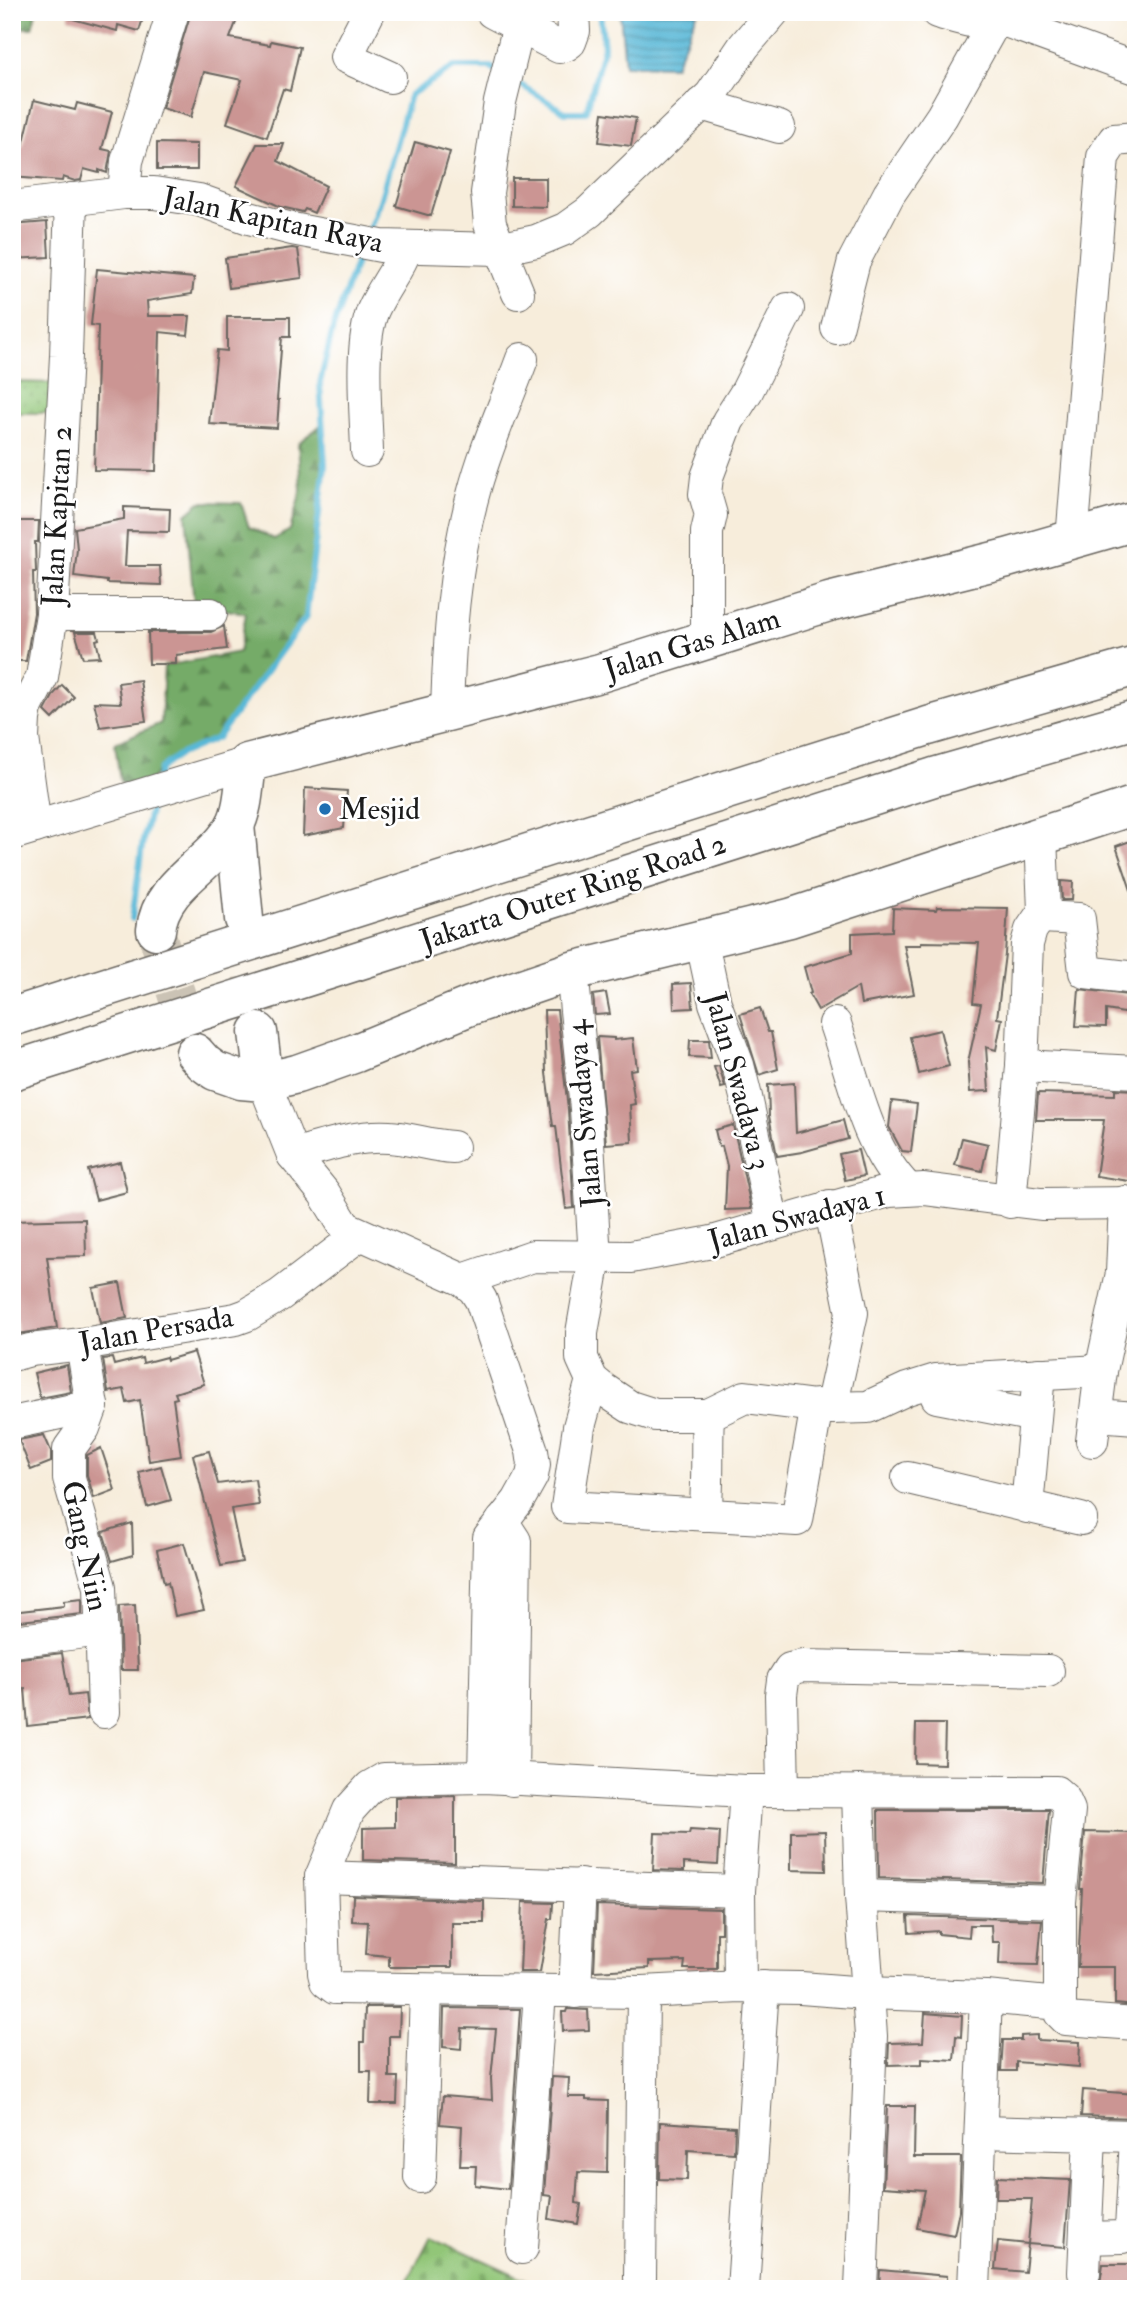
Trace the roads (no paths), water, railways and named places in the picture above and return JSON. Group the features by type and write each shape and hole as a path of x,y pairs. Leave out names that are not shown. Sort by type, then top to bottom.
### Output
{"main road":[{"name":"Jalan Gas Alam","path":"247,763 600,673 829,602 1007,558 1136,520"},
{"name":"Jakarta Outer Ring Road 2","path":"12,1017 928,726 1136,666"},
{"name":"Jakarta Outer Ring Road 2","path":"12,1071 934,777 1136,719"},
{"path":"156,930 157,918 172,893 222,844 235,825 242,803 247,763"},
{"path":"195,1053 215,1071 241,1080 264,1082 323,1065 470,1006 572,971 810,912 1136,805"},
{"path":"235,825 244,919"},
{"path":"258,1032 264,1082"}],"street":[{"path":"124,193 133,140 173,12"},
{"path":"369,12 346,57 390,77"},
{"path":"505,19 554,45 566,45 574,31 573,12"},
{"name":"Jalan Kapitan Raya","path":"12,207 124,193 154,193 199,200 249,218 342,240 394,246 498,249 536,241 578,221 701,104 719,86 744,46 773,12"},
{"path":"937,12 976,22 1004,18 1132,67"},
{"path":"837,328 854,261 889,194 1004,18"},
{"path":"505,19 510,65 500,102 487,193 489,224 518,293"},
{"path":"701,104 779,127"},
{"path":"1072,540 1103,157 1114,140 1136,138"},
{"name":"Jalan Kapitan 2","path":"24,830 24,719 41,677 52,614 66,356 71,199"},
{"path":"367,451 365,346 368,327 394,246"},
{"path":"707,639 707,532 711,515 705,494 707,477 728,421 747,391 789,309"},
{"path":"447,712 449,645 466,526 474,491 522,359"},
{"path":"52,614 211,614"},
{"name":"Jalan Gas Alam","path":"24,830 247,763"},
{"path":"1010,1202 1022,1066 1027,944 1031,930 1044,911 1041,836"},
{"path":"1042,917 1079,919 1086,972 1136,978"},
{"name":"Jalan Swadaya 3","path":"701,938 715,1003 738,1065 773,1224"},
{"name":"Jalan Swadaya 4","path":"572,971 586,1110 596,1258 582,1333 582,1358 592,1380"},
{"path":"835,1024 870,1130 884,1161 908,1189"},
{"path":"1022,1066 1136,1072"},
{"path":"264,1082 293,1154 324,1193 345,1227 428,1263 463,1280 474,1289 481,1300 532,1451 534,1465 526,1488 502,1521 515,1541 498,1778"},
{"path":"293,1154 351,1138 369,1137 389,1137 453,1147"},
{"name":"Jalan Swadaya 1","path":"463,1280 533,1256 631,1256 712,1242 889,1191 908,1189 967,1194 1010,1202 1072,1205 1131,1203"},
{"path":"1131,1203 1129,1275 1101,1371 1094,1428 1136,1418"},
{"path":"830,1206 852,1313 824,1407 797,1520 567,1507 579,1427 592,1380 630,1407 655,1415 708,1415 745,1396 824,1407 868,1407 907,1389 936,1380 1101,1371"},
{"name":"Jalan Persada","path":"12,1355 30,1350 203,1325 257,1309 359,1235"},
{"path":"12,1423 92,1406 82,1344"},
{"path":"1027,1507 1040,1374"},
{"path":"937,1397 1035,1416"},
{"name":"Gang Niin","path":"92,1406 84,1428 69,1449 68,1467 100,1587 104,1712"},
{"path":"705,1515 709,1480 706,1448 708,1415"},
{"path":"908,1478 1081,1519"},
{"path":"12,1641 102,1630"},
{"path":"783,1791 781,1695 783,1680 790,1669 802,1666 1048,1671"},
{"path":"1059,2004 986,1997 752,1987 643,1992 343,1989 330,1986 326,1981 321,1877 349,1810 370,1787 384,1779 498,1778 746,1791 1056,1792 1065,1799 1069,1810 1060,1902 1060,2013 1066,2019 1136,2024"},
{"path":"743,2289 752,1987 738,1891 746,1791"},
{"path":"858,1791 866,1993 871,2036 861,2289"},
{"path":"321,1877 738,1891"},
{"path":"575,1992 580,1885"},
{"path":"861,1896 1060,1902"},
{"path":"420,2178 426,1991"},
{"path":"522,2248 540,1992"},
{"path":"640,2277 643,1992"},
{"path":"974,2289 986,1997"},
{"path":"981,2132 1136,2137 1131,2228 1122,2237 1086,2238"},
{"path":"1084,2273 1090,2135"}],"water":[{"path":"620,12 698,12 675,66 625,65"}],"waterway":[{"path":"514,81 565,112 586,112 604,47 600,12"},
{"path":"367,235 380,201 410,95 454,67 491,67 498,72"},
{"path":"158,779 160,769 178,755 217,738 306,617 325,465 320,383 333,328 360,252"},
{"path":"132,919 143,840 152,803"}],"tunnel":[{"path":"244,919 258,1025"},
{"path":"157,935 194,1048"}],"place":[{"name":"Mesjid","path":"325,809"}]}
